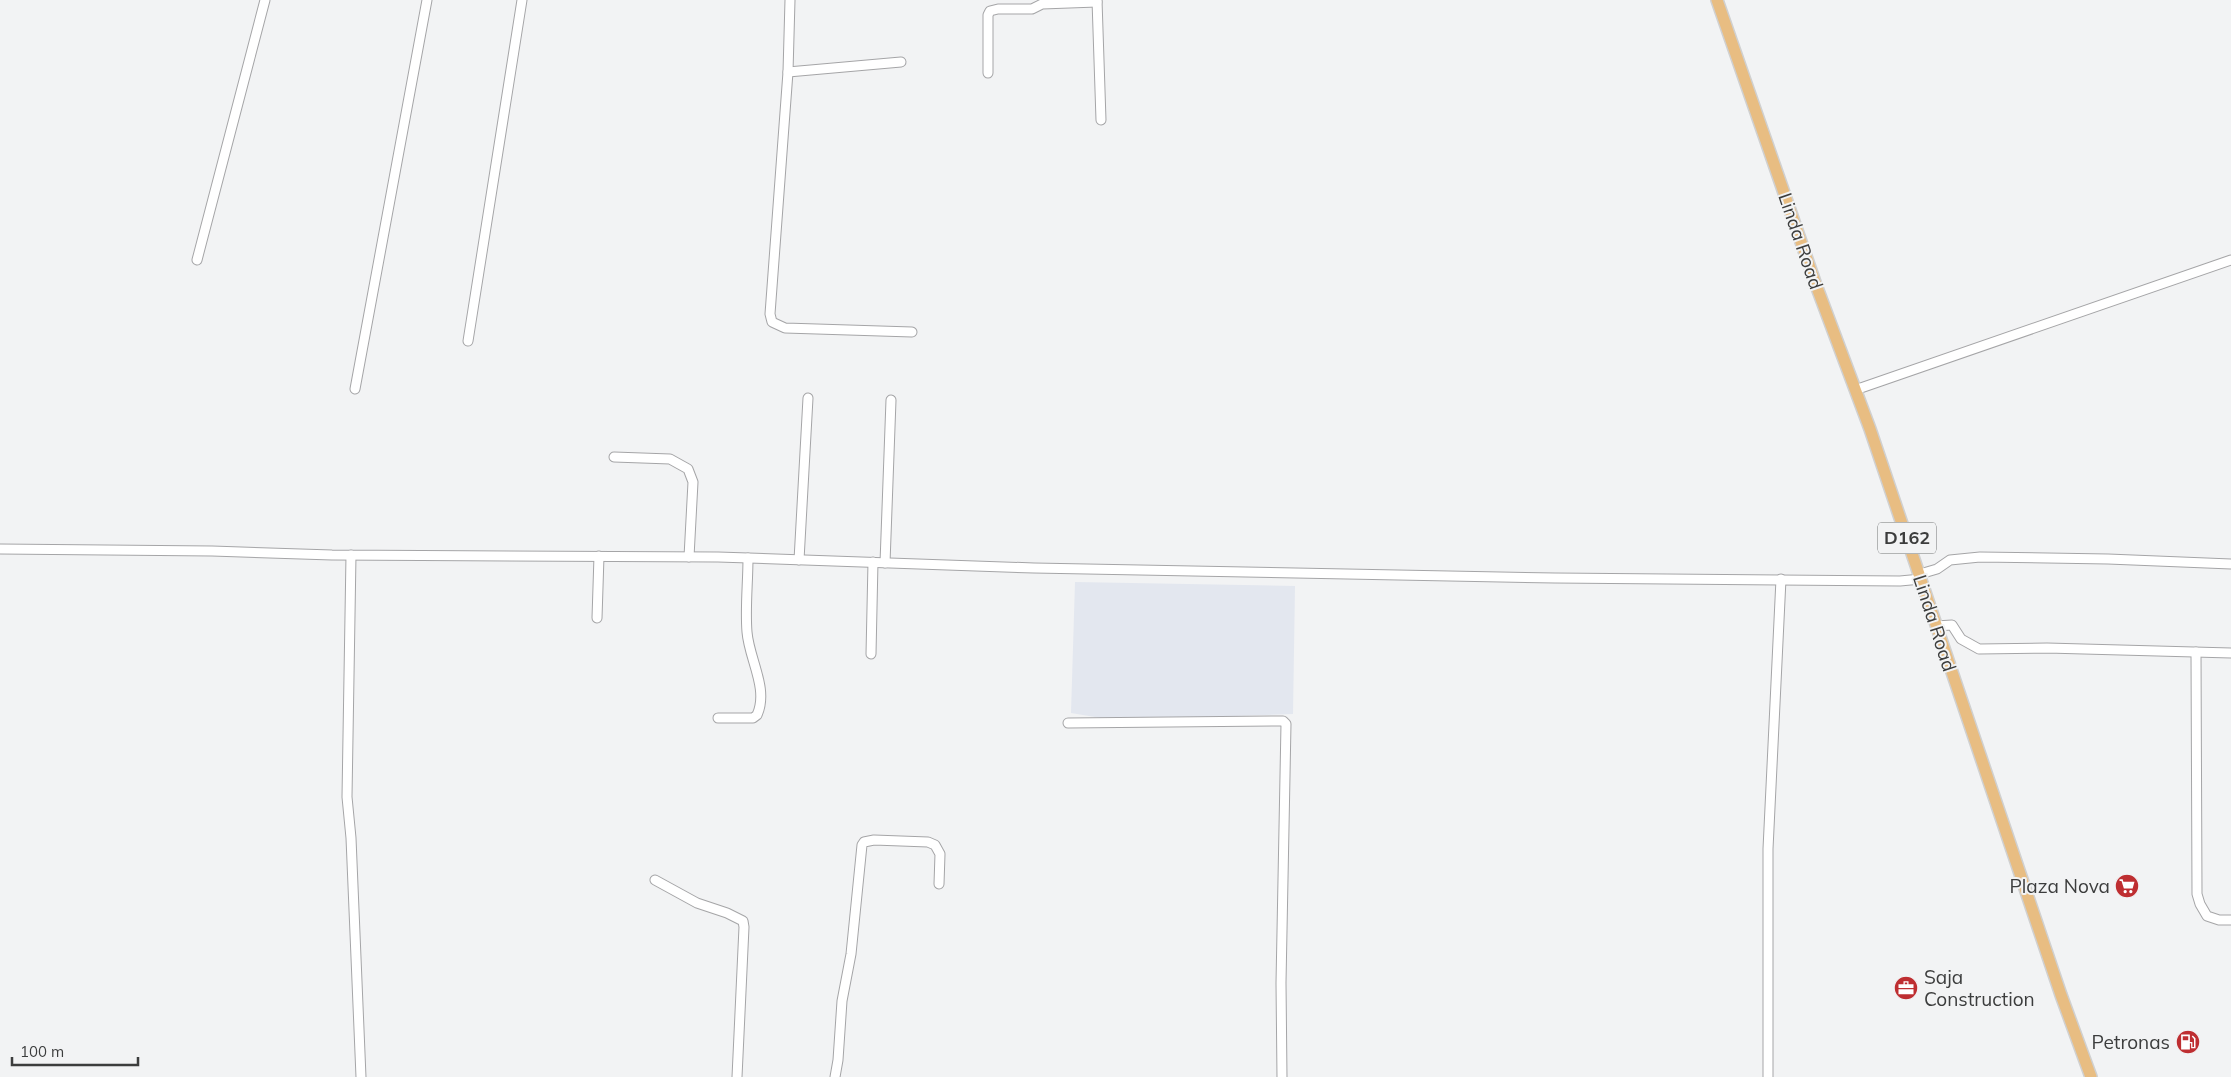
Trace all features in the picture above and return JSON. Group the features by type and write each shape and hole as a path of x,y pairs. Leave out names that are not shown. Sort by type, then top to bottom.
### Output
{"main road":[{"name":"Linda Road","path":"1717,0 1920,576 2061,995 2091,1077"}],"street":[{"path":"197,260 265,0"},
{"path":"355,389 427,0"},
{"path":"468,341 522,0"},
{"path":"790,0 788,72 770,314 772,322 785,328 912,332"},
{"path":"988,73 988,15 990,11 998,9 1032,9 1042,4 1097,1 1101,120"},
{"path":"788,72 901,62"},
{"path":"1855,390 2231,260"},
{"path":"799,560 808,398"},
{"path":"886,562 891,400"},
{"path":"614,457 670,459 688,469 693,482 688,557"},
{"path":"0,548 351,555 748,558 1044,568 1507,577 1900,581 1920,576 1950,560 1980,557 2108,559 2231,564"},
{"path":"351,555 347,797 351,838 361,1077"},
{"path":"597,618 599,556"},
{"path":"718,718 753,718 757,715 761,703 756,664 747,634 748,558"},
{"path":"871,654 873,562"},
{"path":"1768,1077 1768,849 1781,579"},
{"path":"1936,626 1952,625 1961,639 1979,649 2047,648 2231,653"},
{"path":"2196,652 2197,894 2207,916 2219,920 2231,920"},
{"path":"1068,723 1283,721 1286,724 1281,983 1282,1077"},
{"path":"835,1077 842,1001 852,954 862,845 864,842 874,840 928,842 935,845 940,854 939,884"},
{"path":"655,880 697,903 727,913 743,921 737,1077"}],"shaded area":[{"path":"1075,582 1295,586 1293,714 1113,720 1071,713"}],"place":[{"name":"Plaza Nova","path":"2127,886"},
{"name":"Saja Construction","path":"1906,988"},
{"name":"Petronas","path":"2188,1042"}]}
